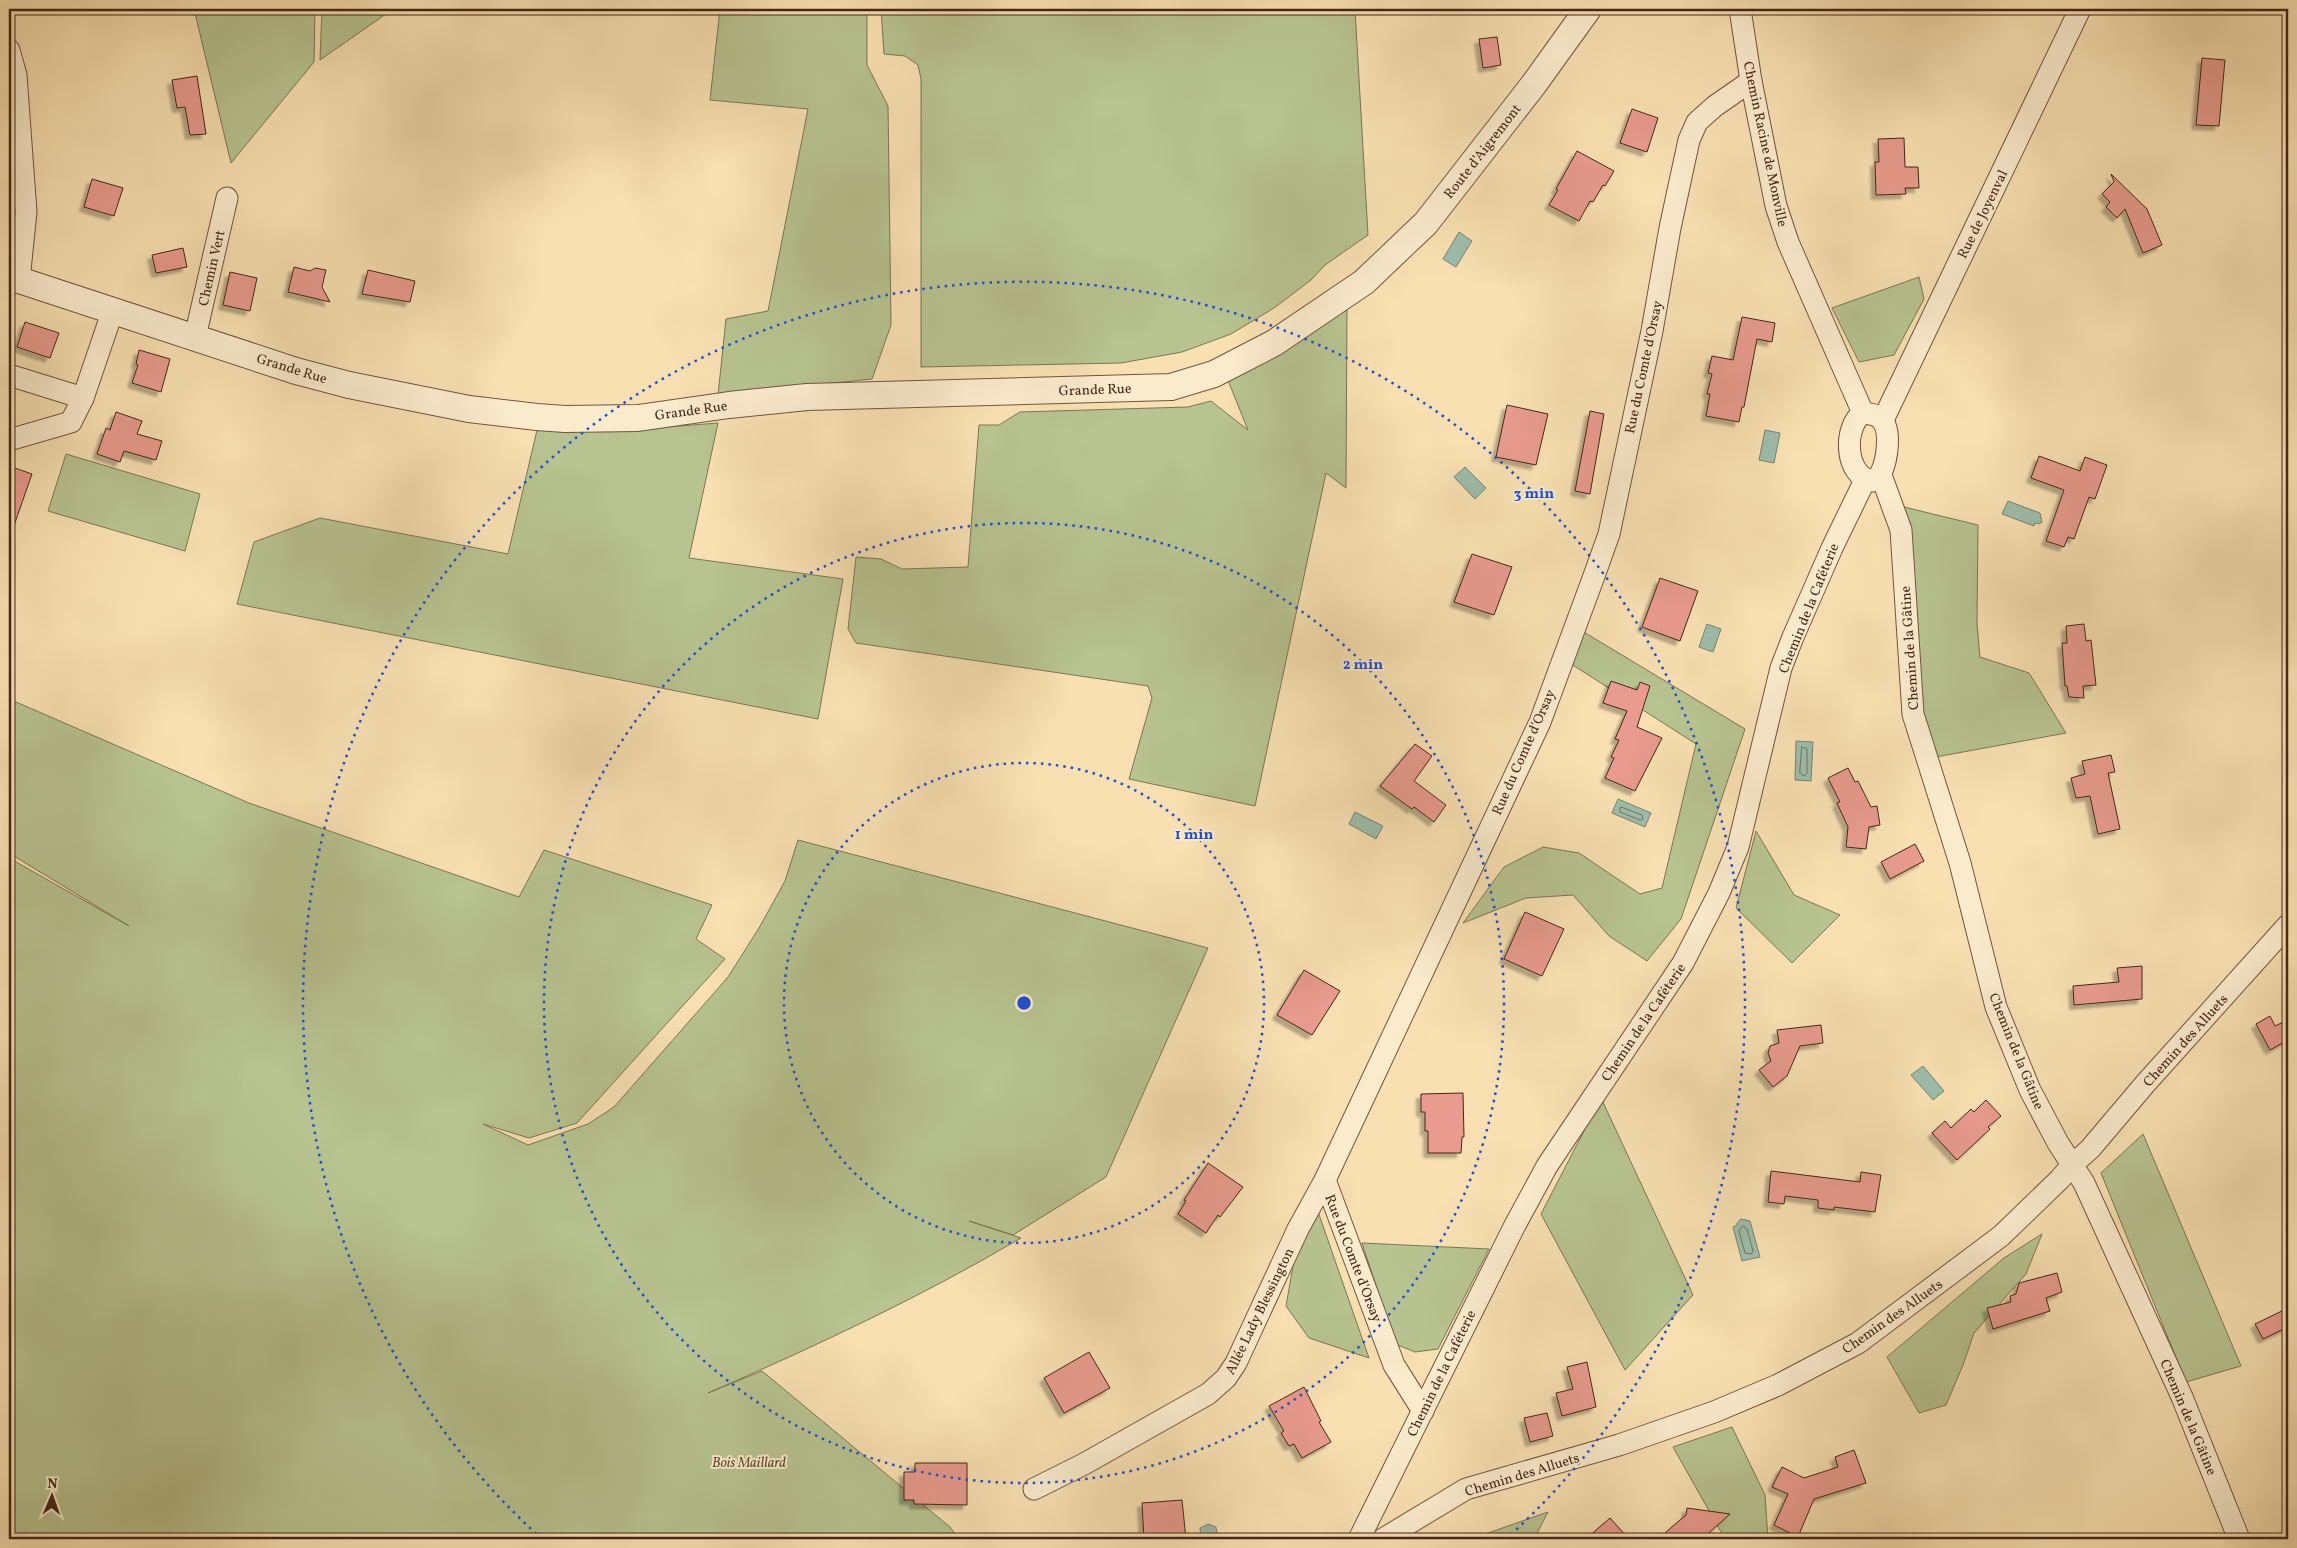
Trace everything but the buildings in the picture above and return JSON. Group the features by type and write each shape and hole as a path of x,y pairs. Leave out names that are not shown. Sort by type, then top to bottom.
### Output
{"street":[{"name":"Route d’Aigremont","path":"1364,282 1426,223 1588,9"},
{"name":"Chemin Racine de Monville","path":"1740,9 1751,81 1776,206 1788,242 1863,413"},
{"name":"Rue de Joyenval","path":"1883,420 2080,9"},
{"path":"9,50 16,75 26,212 14,280"},
{"name":"Rue du Comte d'Orsay","path":"1423,1411 1394,1365 1324,1180 1540,722 1609,534 1652,331 1670,228 1689,140 1697,122 1715,106 1751,81"},
{"name":"Chemin Vert","path":"195,337 227,198"},
{"name":"Grande Rue","path":"14,280 113,310 296,370 402,397 469,409 565,419 638,418 729,405 807,397 1170,387 1214,374 1274,343 1364,282"},
{"path":"9,440 71,422 83,398 113,310"},
{"path":"9,375 83,398"},
{"path":"1873,477 1857,474 1850,462 1853,429 1858,416 1863,413 1876,415 1883,420"},
{"name":"Chemin de la Caféterie","path":"1359,1539 1514,1226 1547,1166 1683,963 1719,893 1738,848 1781,668 1804,610 1873,477 1885,460 1887,441 1883,420"},
{"name":"Chemin de la Gâtine","path":"1873,477 1900,530 1913,714 1960,863 1996,1006 2030,1090 2058,1143 2073,1164 2182,1397 2239,1539"},
{"name":"Chemin des Alluets","path":"1383,1539 1466,1490 1619,1445 1714,1412 1778,1385 1858,1343 2002,1236 2060,1180 2073,1164 2090,1150 2145,1084 2288,925"},
{"name":"Allée Lady Blessington","path":"1034,1489 1084,1464 1199,1399 1226,1378 1263,1306 1298,1229 1324,1180"}],"green space":[{"path":"194,9 315,9 314,62 231,163"},
{"path":"322,9 393,9 320,60"},
{"path":"720,9 867,9 867,65 888,106 891,325 872,379 718,395 726,319 768,311 808,109 710,100"},
{"path":"881,9 1355,9 1368,235 1325,265 1311,280 1274,308 1231,334 1182,352 1121,363 921,367 921,79 918,65 905,56 884,54"},
{"path":"1919,277 1924,299 1894,355 1859,362 1832,308"},
{"path":"1347,301 1346,488 1326,473 1255,806 1129,779 1152,698 1148,686 856,643 848,629 856,557 881,559 902,569 968,567 979,425 999,425 1020,412 1188,407 1211,401 1248,430 1225,373"},
{"path":"718,423 689,558 843,579 818,719 237,604 254,542 320,518 508,554 537,430 627,430"},
{"path":"66,454 200,494 185,551 48,511"},
{"path":"1900,506 1978,525 1977,624 1980,657 2029,673 2066,733 1925,759"},
{"path":"1582,631 1745,729 1681,919 1647,961 1609,936 1573,895 1526,898 1463,923 1504,867 1543,847 1579,853 1640,894 1662,888 1696,744 1565,660"},
{"name":"Bois Maillard","path":"9,699 249,803 519,897 544,850 712,905 696,939 725,959 577,1123 529,1138 483,1124 528,1145 588,1124 614,1107 728,977 759,928 785,881 798,840 1208,948 1106,1177 1013,1235 969,1221 1021,1238 906,1301 788,1358 708,1393 762,1371 950,1527 959,1539 9,1539 9,858 129,926 9,853"},
{"path":"1756,831 1794,895 1840,915 1792,963 1736,908"},
{"path":"1601,1098 1693,1295 1625,1370 1541,1214"},
{"path":"2143,1134 2241,1366 2186,1382 2101,1173"},
{"path":"1316,1206 1369,1358 1309,1338 1286,1306 1295,1255"},
{"path":"2042,1234 2026,1274 1974,1333 1946,1405 1919,1413 1887,1357 2004,1258"},
{"path":"1362,1243 1489,1249 1438,1349 1415,1352 1395,1344"},
{"path":"1732,1427 1765,1495 1768,1539 1725,1539 1673,1447"},
{"path":"1548,1512 1534,1539 1471,1539"}],"water":[{"path":"1459,232 1472,241 1456,267 1443,259"},
{"path":"1765,430 1780,433 1774,463 1759,460"},
{"path":"1465,467 1486,488 1475,499 1454,477"},
{"path":"2008,501 2040,513 2042,522 2039,524 2035,523 2034,526 2002,514"},
{"path":"1707,624 1721,629 1713,652 1699,647"},
{"path":"1796,741 1813,742 1811,781 1795,780"},
{"path":"1618,799 1651,813 1645,827 1612,813"},
{"path":"1355,812 1383,826 1376,839 1349,824"},
{"path":"1923,1066 1944,1091 1933,1100 1911,1075"},
{"path":"1741,1219 1750,1221 1760,1257 1742,1261 1733,1227"},
{"path":"1208,1524 1216,1527 1218,1539 1201,1539 1200,1528"}]}
